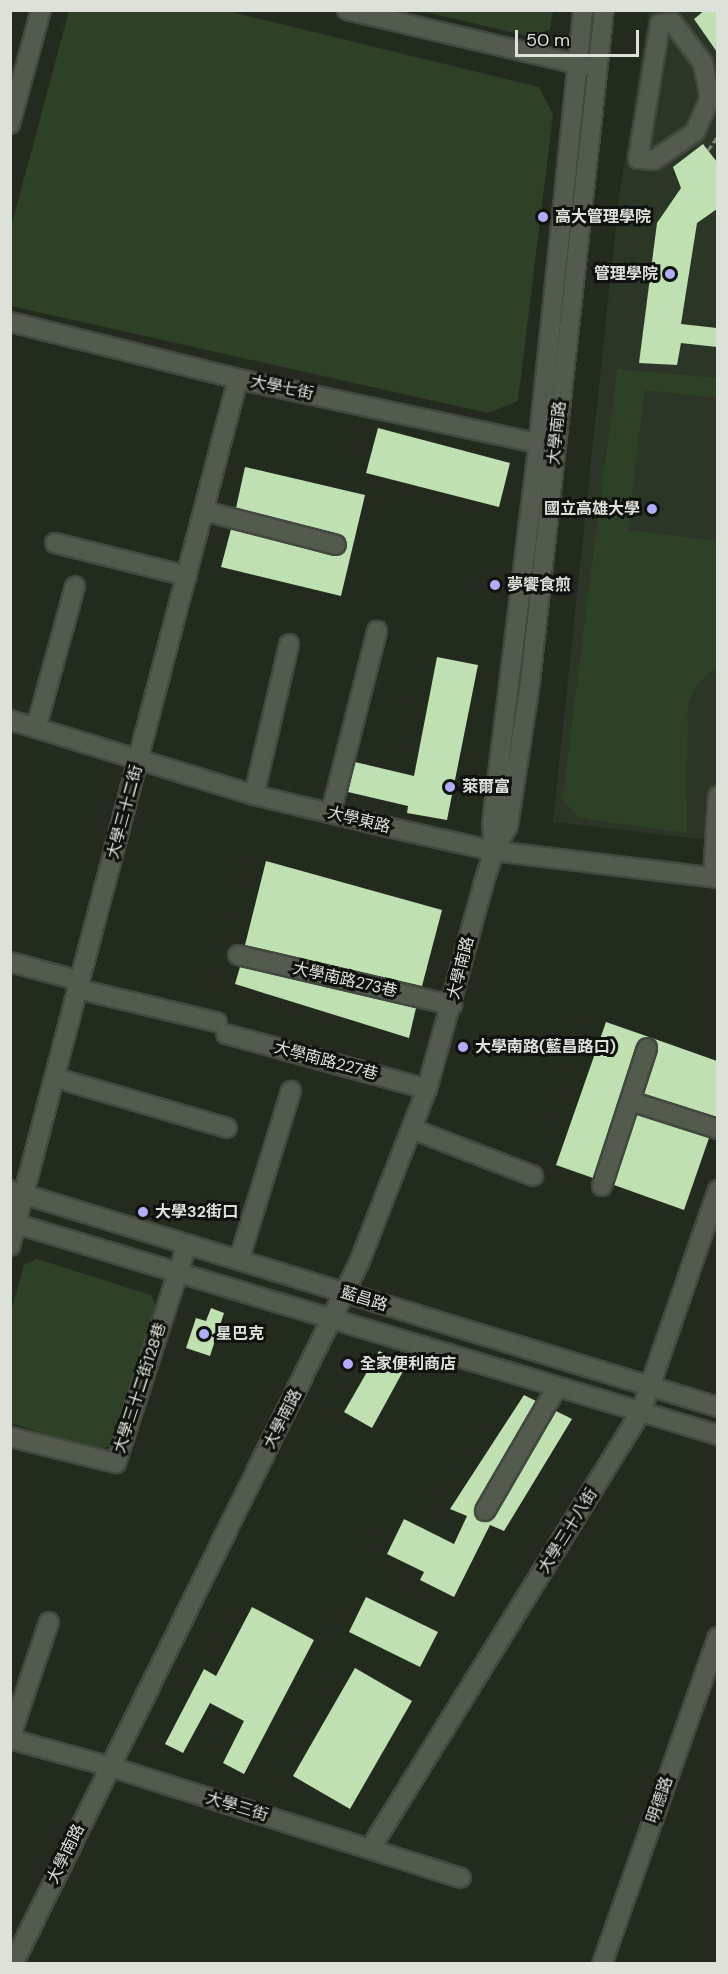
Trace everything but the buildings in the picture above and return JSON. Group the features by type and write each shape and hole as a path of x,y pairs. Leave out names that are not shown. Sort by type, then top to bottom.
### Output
{"street":[{"path":"10,124 41,10"},
{"path":"347,10 596,68"},
{"name":"大學南路","path":"13,1964 108,1766 333,1321 427,1089 494,850 508,826 526,706 575,64 583,10"},
{"name":"大學南路","path":"547,445 604,10"},
{"path":"674,23 703,63 714,98 695,132 654,160 638,159 660,24 674,23"},
{"name":"大學七街","path":"10,322 238,379 547,445"},
{"name":"大學三十二街","path":"10,1246 18,1192 56,1078 238,379"},
{"path":"204,511 336,545"},
{"path":"55,543 187,576"},
{"path":"36,728 75,586"},
{"path":"331,813 377,631"},
{"path":"254,795 289,644"},
{"name":"大學東路","path":"10,720 254,795 494,850 715,877"},
{"path":"715,877 717,796"},
{"name":"大學南路273巷","path":"238,955 452,1005"},
{"name":"大學南路227巷","path":"10,962 79,985 427,1089"},
{"path":"602,1186 647,1048"},
{"path":"56,1078 227,1128"},
{"path":"239,1260 291,1091"},
{"path":"630,1101 717,1129"},
{"path":"412,1129 533,1176"},
{"name":"大學三十八街","path":"370,1849 641,1412 652,1386 717,1190"},
{"name":"藍昌路","path":"18,1192 717,1407"},
{"name":"藍昌路","path":"14,1223 717,1435"},
{"name":"大學三十二街128巷","path":"10,1437 116,1463 188,1245"},
{"path":"485,1511 557,1387"},
{"path":"10,1739 49,1622"},
{"name":"明德路","path":"602,1964 717,1637"},
{"name":"大學三街","path":"10,1739 108,1766 461,1878"}],"path":[{"path":"708,150 717,136"}],"shaded area":[{"path":"69,11 227,11 539,87 553,114 518,401 488,413 11,306 11,227"},
{"path":"421,11 553,11 550,29 532,37"},
{"name":"國立高雄大學","path":"649,11 717,11 717,841 553,822 619,197"},
{"path":"617,369 717,378 717,398 645,390 628,530 717,541 717,667 699,683 688,701 687,833 579,818 562,800"},
{"path":"37,1259 151,1295 156,1307 114,1444 97,1451 11,1423 11,1311 24,1265"}],"place":[{"name":"高大管理學院","path":"543,217"},
{"name":"管理學院","path":"670,274"},
{"name":"國立高雄大學","path":"652,509"},
{"name":"夢饗食煎","path":"495,585"},
{"name":"萊爾富","path":"450,787"},
{"name":"大學南路(藍昌路口)","path":"463,1047"},
{"name":"大學32街口","path":"143,1212"},
{"name":"星巴克","path":"204,1334"},
{"name":"全家便利商店","path":"348,1364"}]}
